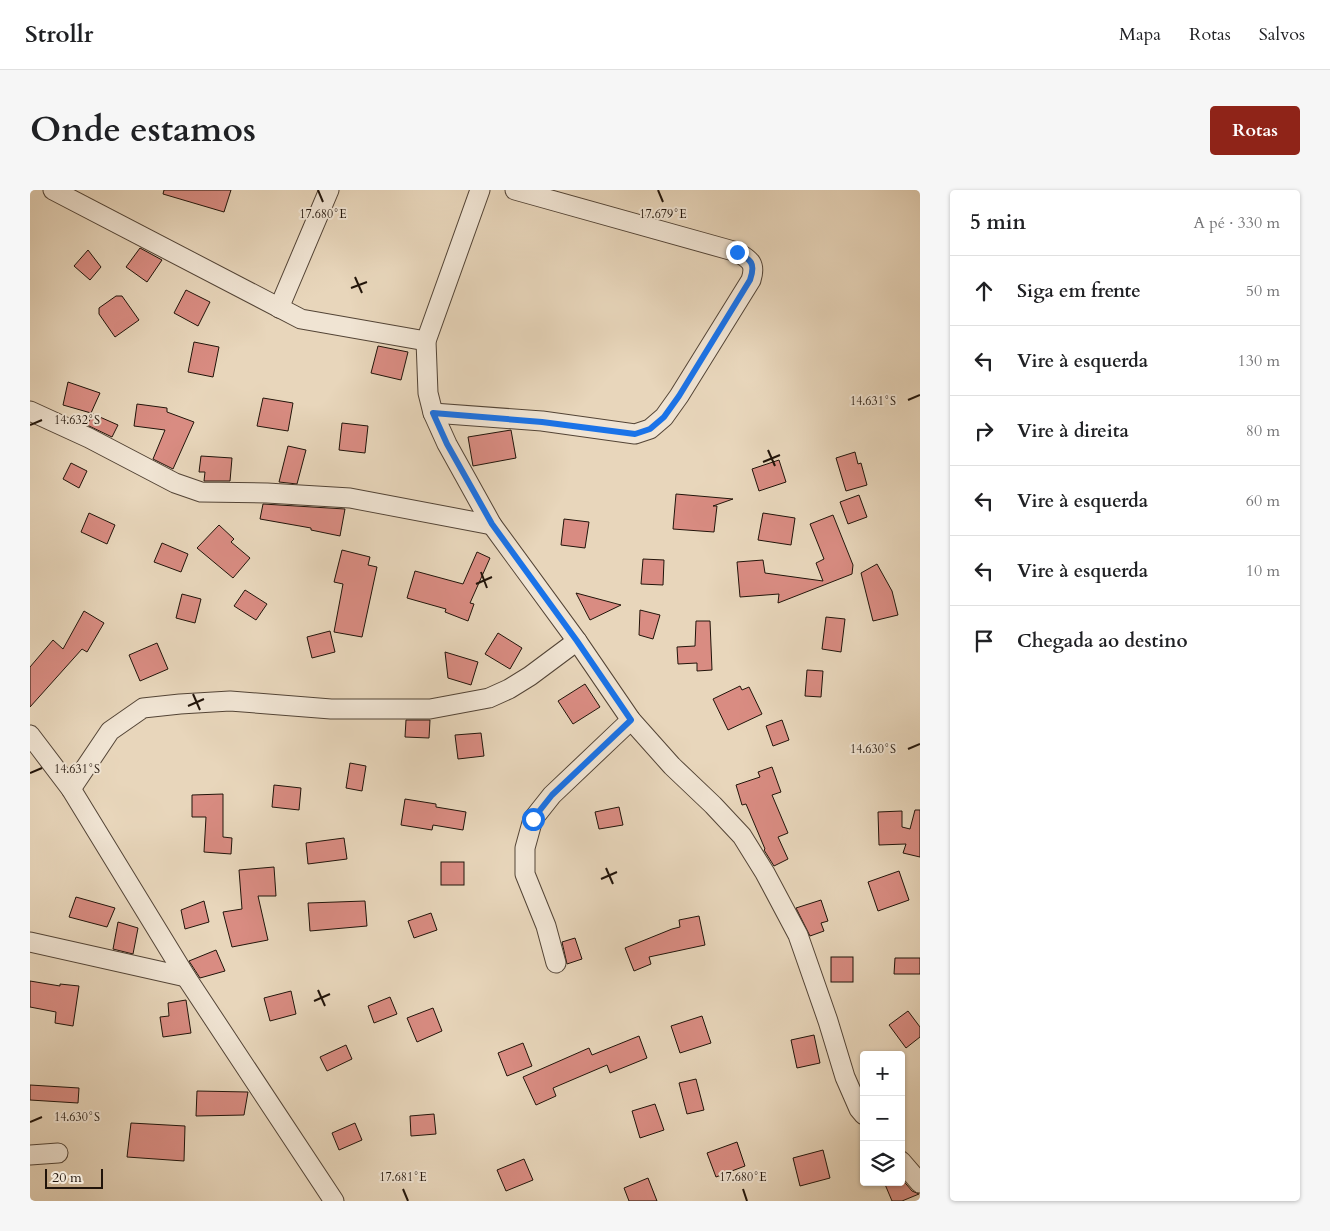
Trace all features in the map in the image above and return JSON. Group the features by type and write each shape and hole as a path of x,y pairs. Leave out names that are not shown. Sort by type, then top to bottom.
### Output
{"street":[{"path":"53,190 301,319 426,342"},
{"path":"279,308 329,190"},
{"path":"480,190 426,342 428,393 433,413 447,444 492,524 577,641 631,720 672,766 742,836 765,873 798,935 845,1077 860,1110"},
{"path":"433,413 542,422 635,434 650,429 664,417 679,396 750,280 753,272 752,264 747,258 737,252 515,190"},
{"path":"30,411 89,438 175,483 201,492 267,493 350,498 492,524"},
{"path":"71,789 110,732 143,708 230,701 331,709 430,709 489,698 502,692 530,676 577,641"},
{"path":"556,963 546,926 525,874 525,848 533,819 552,795 631,720"},
{"path":"30,735 71,789 186,977 334,1201"},
{"path":"30,942 186,977"},
{"path":"30,1155 58,1153"},
{"path":"905,1166 920,1183"}],"building":[{"path":"164,190 231,190 224,212 163,194"},
{"path":"140,248 162,260 147,282 126,267"},
{"path":"88,250 101,267 90,280 74,266"},
{"path":"186,290 210,302 198,326 174,313"},
{"path":"116,296 122,296 139,320 115,337 99,314 99,308"},
{"path":"194,342 219,347 213,377 188,372"},
{"path":"378,346 408,352 401,380 371,373"},
{"path":"68,382 100,393 91,413 63,405"},
{"path":"263,398 293,403 288,431 257,426"},
{"path":"137,404 167,408 167,412 194,422 173,469 153,459 165,430 134,426"},
{"path":"93,414 118,425 112,437 87,425"},
{"path":"342,423 368,426 365,453 339,450"},
{"path":"511,430 516,458 473,466 468,437"},
{"path":"288,446 306,450 297,484 279,482"},
{"path":"855,452 858,464 861,463 867,485 846,491 836,458"},
{"path":"201,456 232,458 230,481 204,481 205,472 199,472"},
{"path":"779,460 786,482 759,491 752,469"},
{"path":"71,463 87,471 79,488 63,479"},
{"path":"676,494 733,499 713,506 717,506 714,532 673,529"},
{"path":"859,495 867,517 848,524 840,502"},
{"path":"263,504 345,509 340,536 311,530 311,528 260,519"},
{"path":"89,513 115,525 107,544 81,532"},
{"path":"763,513 795,518 791,545 758,540"},
{"path":"833,515 853,565 852,574 778,603 779,594 740,597 737,562 763,560 765,573 823,581 816,563 824,559 810,524"},
{"path":"564,519 589,522 585,548 561,545"},
{"path":"219,525 234,539 231,542 250,558 233,578 197,548"},
{"path":"162,543 188,554 181,572 154,562"},
{"path":"342,550 370,557 368,565 377,567 362,637 334,632 343,584 334,582"},
{"path":"477,552 490,558 470,603 474,604 468,621 445,612 446,609 407,598 415,571 463,584"},
{"path":"643,559 664,560 663,585 641,584"},
{"path":"877,564 892,591 898,615 873,621 861,573"},
{"path":"245,590 267,604 256,620 234,606"},
{"path":"576,593 621,605 590,620"},
{"path":"182,594 201,599 195,623 176,618"},
{"path":"640,610 660,615 653,639 639,635"},
{"path":"84,611 104,623 87,652 82,649 30,707 30,667 53,640 63,649"},
{"path":"826,617 845,619 841,652 822,649"},
{"path":"696,621 710,621 712,670 697,671 697,663 678,664 677,647 695,646"},
{"path":"330,631 335,652 312,658 307,637"},
{"path":"498,633 522,648 510,669 485,654"},
{"path":"157,643 168,669 140,681 129,655"},
{"path":"445,652 478,662 471,685 448,678"},
{"path":"807,670 823,671 821,697 805,696"},
{"path":"585,684 600,707 573,724 558,701"},
{"path":"740,686 742,690 749,687 762,714 728,730 713,699"},
{"path":"406,720 430,720 429,738 405,737"},
{"path":"782,720 789,740 773,746 766,726"},
{"path":"481,733 484,756 458,759 455,735"},
{"path":"350,763 366,766 362,791 346,788"},
{"path":"772,767 781,792 772,795 788,833 778,837 788,859 774,866 764,850 746,804 742,805 736,785 760,777 758,772"},
{"path":"274,785 301,788 299,810 272,807"},
{"path":"223,794 223,837 232,838 231,854 204,852 206,817 192,817 192,795"},
{"path":"405,799 436,804 436,807 466,812 463,830 433,825 432,830 401,825"},
{"path":"619,807 623,825 599,829 595,812"},
{"path":"915,810 920,810 920,857 903,853 906,844 879,845 878,812 902,811 902,827 910,829"},
{"path":"344,838 347,859 308,864 306,843"},
{"path":"441,862 464,862 464,885 441,885"},
{"path":"274,867 276,896 258,896 268,940 232,947 223,912 242,909 239,870"},
{"path":"899,871 909,900 878,911 868,882"},
{"path":"76,897 115,908 107,927 69,917"},
{"path":"821,900 828,921 821,923 824,931 810,936 796,908"},
{"path":"204,901 209,922 185,929 181,910"},
{"path":"365,901 367,926 310,931 308,903"},
{"path":"431,913 437,930 414,938 408,921"},
{"path":"699,916 705,945 649,957 651,964 634,971 625,948 680,927 679,920"},
{"path":"118,922 138,928 133,954 113,949"},
{"path":"575,938 582,959 567,964 562,942"},
{"path":"216,950 225,971 200,978 189,961"},
{"path":"831,957 853,957 853,982 831,982"},
{"path":"895,958 920,958 920,974 894,974"},
{"path":"30,981 60,986 60,984 79,986 73,1026 55,1023 56,1012 30,1007"},
{"path":"291,991 296,1014 270,1021 264,998"},
{"path":"390,997 397,1014 374,1023 368,1006"},
{"path":"186,1000 191,1033 163,1037 160,1017 169,1016 168,1003"},
{"path":"433,1008 442,1031 417,1042 407,1018"},
{"path":"908,1011 920,1027 920,1037 906,1048 889,1025"},
{"path":"702,1016 711,1043 680,1053 671,1026"},
{"path":"814,1035 820,1063 797,1068 791,1040"},
{"path":"639,1036 647,1058 610,1073 607,1065 553,1088 556,1096 536,1105 523,1077 589,1048 592,1055"},
{"path":"523,1043 532,1066 507,1076 498,1053"},
{"path":"346,1045 352,1059 327,1071 320,1057"},
{"path":"696,1079 704,1110 687,1114 679,1083"},
{"path":"30,1085 79,1088 78,1103 30,1100"},
{"path":"197,1091 248,1092 244,1115 196,1116"},
{"path":"655,1104 664,1130 640,1138 632,1111"},
{"path":"434,1114 436,1134 411,1136 410,1116"},
{"path":"131,1123 185,1126 184,1161 127,1157"},
{"path":"355,1123 362,1140 339,1150 332,1133"},
{"path":"737,1142 745,1166 716,1177 707,1153"},
{"path":"823,1150 830,1178 800,1186 793,1158"},
{"path":"524,1159 533,1180 506,1191 497,1170"},
{"path":"648,1178 657,1201 629,1201 624,1188"},
{"path":"905,1183 912,1191 919,1194 902,1201 892,1201 886,1186 905,1186"}],"route":[{"path":"533,819 552,795 631,720 577,641 492,524 447,444 433,413 542,422 635,434 650,429 664,417 679,396 750,280 753,272 752,264 747,258 737,252"}]}
